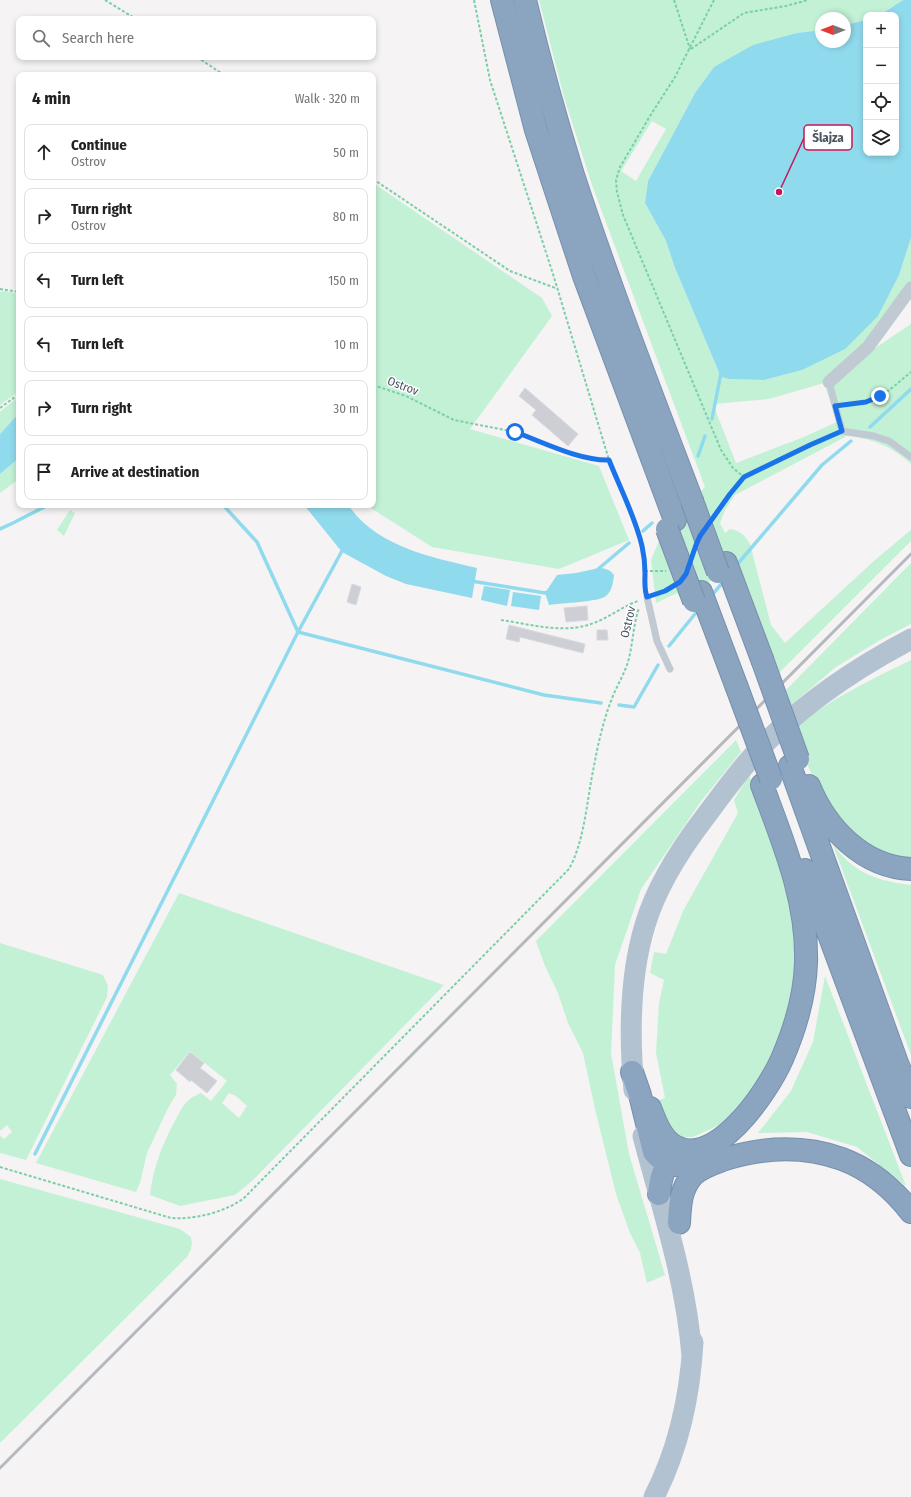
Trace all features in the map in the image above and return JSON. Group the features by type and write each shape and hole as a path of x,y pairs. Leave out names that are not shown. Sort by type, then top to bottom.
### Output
{"highway":[{"path":"502,0 536,130 584,276 634,411 671,525 767,782 911,1155"},
{"path":"525,0 540,61 573,175 640,363 696,497 794,762 897,1063 911,1097"},
{"path":"794,762 821,810 842,837 854,848 878,861 890,866 911,870"},
{"path":"679,1223 681,1194 686,1185 693,1175 704,1167 717,1142 731,1130 757,1101 770,1082 791,1038 799,1013 806,964 806,940 799,896 767,782"},
{"path":"632,1072 640,1095 654,1152 666,1164"},
{"path":"650,1108 657,1126 664,1137 671,1144 681,1149 711,1154"},
{"path":"659,1194 660,1181 666,1164 686,1154 746,1153 766,1149 804,1150 842,1159 874,1176 902,1200 911,1212"}],"main road":[{"path":"692,1356 682,1287 639,1122 632,1072 630,1030 638,955 645,925 655,899 692,833 752,757 803,708 827,689 887,651 911,639"},
{"path":"654,1497 673,1452 683,1422 690,1378 693,1323 692,1291 679,1223 666,1164 650,1108 643,1072 639,1032 640,1008 652,940 661,911 673,882 705,816"}],"street":[{"path":"829,382 868,347 911,288"}],"lane":[{"path":"829,382 842,431 874,436 889,442 911,457"},
{"path":"647,597 657,640 670,669"}],"path":[{"path":"105,0 131,16"},
{"name":"Ostrov","path":"0,1167 171,1218 190,1218 233,1205 244,1198 569,869 579,847 597,751 604,723 612,698 628,663 636,615 642,602 647,597 644,587 644,555 635,521 609,460 558,290 490,80 474,0"},
{"path":"674,0 690,50"},
{"path":"714,0 690,50 620,167 616,180 622,215 721,450 732,468 744,477"},
{"path":"690,50 744,13 786,6 808,0"},
{"path":"202,60 220,72"},
{"path":"376,181 510,271 558,290"},
{"path":"0,289 16,292"},
{"path":"835,406 866,402 880,396 892,389 911,372"},
{"name":"Ostrov","path":"376,386 406,396 454,420 515,432 591,459 609,460"},
{"path":"0,408 16,396"},
{"path":"712,519 744,477 842,431"},
{"path":"501,620 545,627 576,627 589,625 628,604 665,591 676,585"}],"green space":[{"path":"539,0 903,0 885,12 863,12 863,21 851,24 851,12 815,12 815,31 797,33 714,67 695,93 648,181 645,203 666,241 675,268 721,377 729,379 764,380 802,370 899,275 911,238 911,293 871,351 911,324 911,464 896,452 882,444 866,439 847,436 735,495 725,510 720,523 725,533 730,529 737,531 746,538 750,544 771,625 785,643 875,560 911,530 911,541 777,675 730,558 687,608 677,593 656,603 651,560 661,536 705,487 592,185 564,97","holes":["652,121 666,129 636,181 621,171","824,383 837,422 804,437 736,463 713,404 769,399"]},
{"path":"376,185 542,298 552,316 470,429 599,466 629,540 559,569 432,547 371,508 376,508"},
{"path":"5,291 16,293 16,393 0,405 0,292"},
{"path":"16,399 16,416 0,434 0,412"},
{"path":"16,461 16,481 0,493 0,474"},
{"path":"70,510 75,513 64,536 57,530"},
{"path":"911,563 911,624 880,640 836,667 790,706 784,692"},
{"path":"911,660 911,863 865,848 821,795 807,764 794,728 836,699"},
{"path":"736,740 741,752 702,800 641,889 615,965 611,1053 629,1154 665,1275 647,1283 640,1253 630,1233 616,1194 583,1053 568,1023 558,993 545,966 536,941"},
{"path":"749,775 779,853 796,912 798,965 788,1021 766,1074 733,1112 719,1125 693,1137 679,1137 669,1129 656,1101 665,1098 656,1053 659,1003 664,980 650,973 654,952 666,954 683,911 738,813 734,800"},
{"path":"833,845 849,862 861,871 874,877 896,883 911,885 911,1055"},
{"path":"179,893 444,985 253,1180 235,1195 180,1206 150,1195 151,1185 159,1156 171,1128 184,1106 191,1098 201,1093 211,1101 227,1081 190,1051 170,1075 177,1084 176,1095 168,1108 147,1153 140,1183 136,1192 36,1163","holes":["229,1093 236,1096 247,1106 239,1118 222,1103"]},
{"path":"0,943 103,975 108,986 107,997 26,1160 0,1153 0,1136 4,1139 12,1132 7,1125 0,1131"},
{"path":"825,976 906,1186 857,1147 807,1132 758,1133 791,1091 813,1042"},
{"path":"0,1179 180,1229 191,1237 192,1243 187,1257 0,1443"}],"water":[{"path":"903,0 911,0 911,238 899,275 878,316 845,349 802,370 764,380 729,379 721,377 675,268 666,241 645,203 648,181 695,93 714,67 753,45 797,33 815,31 815,48 851,48 851,24 863,21 863,156 899,156 899,12 885,12"},
{"path":"16,416 16,461 0,474 0,434"},
{"path":"306,508 351,508 360,519 374,531 389,540 424,554 477,568 472,598 406,584 386,576 342,552"},
{"path":"604,568 614,575 613,584 606,596 596,600 549,605 545,593 557,575"},
{"path":"484,586 510,590 507,606 481,600"},
{"path":"513,592 541,596 539,610 511,606"}],"building":[{"path":"525,388 578,434 568,446 532,415 536,410 519,396"},
{"path":"352,584 361,587 356,605 347,602"},
{"path":"587,606 588,620 566,622 564,608"},
{"path":"509,625 585,644 583,653 520,637 519,642 506,639"},
{"path":"597,630 607,630 608,640 597,640"},
{"path":"190,1052 204,1063 200,1068 217,1081 207,1093 191,1080 190,1082 176,1070"}],"waterway":[{"path":"712,419 721,373"},
{"path":"870,427 911,389"},
{"path":"698,456 705,436"},
{"path":"735,567 822,465 851,441"},
{"path":"0,529 42,508"},
{"path":"226,508 257,542 298,632 544,695 601,703"},
{"path":"643,531 652,523"},
{"path":"597,570 629,543"},
{"path":"35,1154 298,632 343,549"},
{"path":"471,581 545,593 548,592"},
{"path":"711,596 724,581"},
{"path":"669,646 699,609"},
{"path":"619,705 634,707 658,665"}],"railway":[{"path":"0,1468 911,554"}],"place":[{"name":"Šlajza","path":"779,192"}],"route":[{"path":"515,432 576,455 591,459 609,460 635,521 640,538 644,555 644,587 647,597 665,591 680,582 690,566 700,536 720,507 744,477 842,431 835,406 866,402 880,396"}]}
